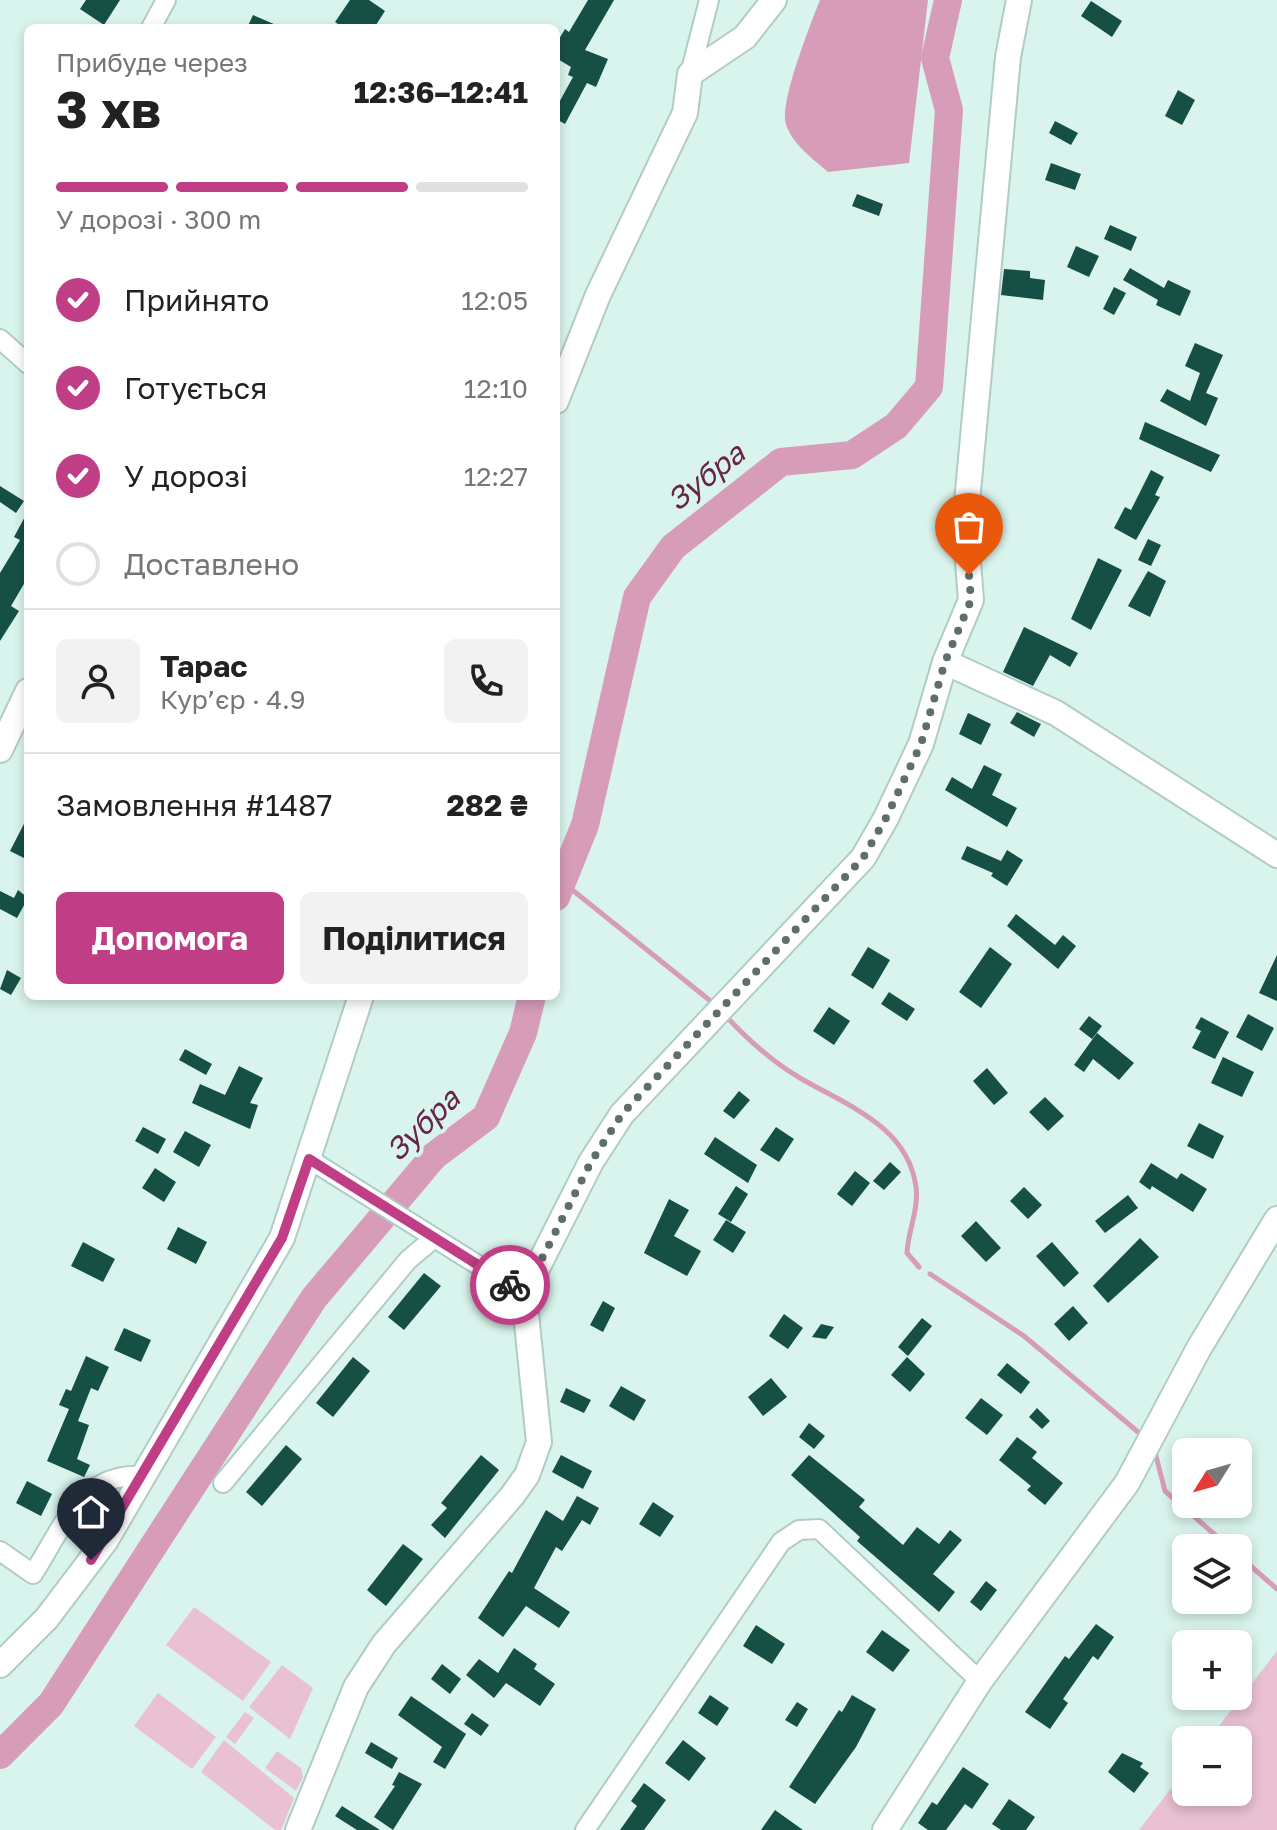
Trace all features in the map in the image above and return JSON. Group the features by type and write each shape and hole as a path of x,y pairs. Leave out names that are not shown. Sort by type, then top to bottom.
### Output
{"street":[{"path":"153,24 166,0"},
{"path":"560,391 598,295 685,113 690,74 709,0"},
{"path":"690,74 745,37 774,0"},
{"path":"298,1830 356,1687 377,1655 527,1475 539,1442 524,1294 591,1162 622,1114 863,858 921,744 945,662 971,600 965,524 1006,72 1019,0"},
{"path":"0,339 24,360"},
{"path":"945,662 1056,713 1277,855"},
{"path":"0,750 24,699"},
{"path":"0,1665 47,1618 89,1562 282,1238 360,1000"},
{"path":"309,1159 524,1294"},
{"path":"885,1830 980,1681 1127,1483 1199,1348 1277,1219"},
{"path":"223,1483 408,1260 433,1239"},
{"path":"0,1551 33,1574 82,1497 109,1478 142,1476"},
{"path":"585,1830 781,1542 799,1530 819,1529 980,1681"}],"shaded area":[{"path":"820,0 928,0 909,163 828,172 790,134 785,119 788,93"},
{"path":"194,1607 271,1662 243,1701 166,1645"},
{"path":"1277,1651 1277,1830 1139,1830 1172,1787 1172,1806 1252,1806 1252,1726 1219,1726 1231,1710 1252,1710 1252,1683"},
{"path":"282,1665 313,1688 290,1739 249,1707"},
{"path":"158,1693 216,1737 192,1769 134,1726"},
{"path":"245,1712 254,1718 235,1744 226,1737"},
{"path":"224,1740 294,1798 281,1830 275,1830 201,1772"},
{"path":"277,1751 301,1768 303,1777 296,1791 265,1768"}],"building":[{"path":"86,0 120,0 105,24 80,9"},
{"path":"350,0 369,0 385,11 377,24 335,22"},
{"path":"588,0 614,0 585,50 608,59 596,87 587,83 565,124 560,121 560,101 573,77 568,75 571,67 560,60 560,37 565,29 569,32"},
{"path":"1091,1 1122,21 1112,37 1081,16"},
{"path":"253,15 274,24 249,24"},
{"path":"1178,90 1195,100 1182,125 1165,116"},
{"path":"1055,121 1078,133 1071,145 1049,133"},
{"path":"1051,163 1081,174 1075,190 1045,180"},
{"path":"857,194 883,204 879,216 852,206"},
{"path":"1110,225 1137,237 1131,251 1104,239"},
{"path":"1076,246 1099,256 1089,277 1067,267"},
{"path":"1130,268 1164,288 1168,280 1191,291 1180,316 1156,305 1158,300 1123,280"},
{"path":"1004,269 1030,271 1030,278 1045,280 1043,300 1001,295"},
{"path":"1114,287 1126,293 1114,315 1103,309"},
{"path":"1195,343 1223,355 1206,393 1218,398 1206,426 1160,401 1167,389 1190,401 1200,373 1185,366"},
{"path":"1145,422 1220,455 1211,472 1139,439"},
{"path":"1151,470 1164,477 1155,495 1160,497 1136,540 1114,528 1125,507 1131,510"},
{"path":"0,486 24,501 16,513 0,502"},
{"path":"24,518 24,584 11,606 19,611 0,641 0,573 20,540 14,537"},
{"path":"1148,539 1161,545 1151,566 1138,560"},
{"path":"1098,558 1122,570 1091,630 1071,619"},
{"path":"1148,571 1166,581 1150,617 1128,606"},
{"path":"1024,627 1078,653 1070,667 1050,655 1033,686 1003,672"},
{"path":"1017,712 1041,724 1034,737 1010,723"},
{"path":"968,713 991,724 981,745 959,734"},
{"path":"984,765 1002,774 992,795 1017,808 1007,827 945,790 952,777 972,789"},
{"path":"24,824 24,858 10,851"},
{"path":"967,846 1001,861 1007,850 1023,860 1007,886 991,876 993,873 961,859"},
{"path":"18,890 24,895 24,905 17,918 0,909 0,891 14,898"},
{"path":"1016,914 1055,945 1063,935 1076,946 1058,969 1007,926"},
{"path":"868,947 890,960 873,989 851,975"},
{"path":"990,947 1012,964 981,1008 959,992"},
{"path":"1277,955 1277,1001 1259,993"},
{"path":"7,970 21,978 11,995 0,989"},
{"path":"889,992 915,1009 907,1021 881,1004"},
{"path":"829,1007 850,1021 834,1045 813,1031"},
{"path":"1248,1014 1274,1028 1262,1051 1236,1037"},
{"path":"1089,1016 1102,1026 1092,1039 1079,1029"},
{"path":"1201,1017 1229,1032 1215,1059 1192,1048 1201,1031 1195,1028"},
{"path":"1097,1033 1134,1063 1119,1080 1093,1059 1084,1072 1074,1065"},
{"path":"185,1049 212,1064 206,1075 179,1060"},
{"path":"1223,1057 1254,1072 1242,1097 1211,1083"},
{"path":"239,1066 263,1078 250,1103 258,1105 250,1129 192,1103 200,1084 225,1095"},
{"path":"987,1068 1008,1093 994,1105 973,1081"},
{"path":"739,1091 750,1100 734,1119 723,1111"},
{"path":"1045,1097 1064,1116 1048,1131 1029,1112"},
{"path":"1199,1123 1224,1136 1213,1159 1187,1146"},
{"path":"143,1127 166,1139 158,1154 135,1141"},
{"path":"776,1127 794,1139 779,1162 760,1150"},
{"path":"185,1131 211,1145 199,1167 173,1152"},
{"path":"715,1137 757,1165 748,1183 704,1154"},
{"path":"890,1162 901,1172 884,1190 873,1181"},
{"path":"1151,1163 1177,1179 1181,1173 1207,1189 1193,1212 1152,1186 1150,1190 1139,1182"},
{"path":"155,1168 176,1182 164,1202 142,1188"},
{"path":"855,1171 870,1183 852,1206 837,1194"},
{"path":"736,1186 748,1194 731,1222 718,1214"},
{"path":"1024,1187 1042,1205 1028,1219 1010,1201"},
{"path":"1128,1195 1138,1208 1105,1233 1095,1221"},
{"path":"669,1199 689,1210 674,1236 701,1251 687,1276 644,1253"},
{"path":"726,1220 746,1232 733,1253 713,1240"},
{"path":"976,1221 1001,1248 986,1262 961,1236"},
{"path":"178,1227 207,1242 196,1264 167,1249"},
{"path":"1140,1238 1159,1257 1108,1303 1093,1286"},
{"path":"83,1242 115,1259 103,1282 71,1266"},
{"path":"1052,1242 1079,1273 1064,1287 1036,1256"},
{"path":"424,1273 441,1286 404,1330 388,1317"},
{"path":"603,1301 615,1308 603,1332 590,1325"},
{"path":"1073,1306 1088,1323 1069,1341 1054,1324"},
{"path":"784,1314 803,1328 788,1349 769,1336"},
{"path":"922,1318 932,1326 908,1356 898,1347"},
{"path":"821,1324 834,1327 826,1339 812,1337"},
{"path":"124,1328 151,1340 141,1362 114,1350"},
{"path":"86,1356 109,1367 98,1391 91,1388 78,1421 89,1425 77,1459 90,1465 84,1477 47,1461 69,1409 59,1405 66,1389 71,1391"},
{"path":"353,1357 370,1371 333,1417 316,1403"},
{"path":"907,1357 925,1374 910,1392 891,1375"},
{"path":"1007,1363 1030,1382 1021,1394 997,1375"},
{"path":"771,1378 787,1397 763,1416 748,1397"},
{"path":"621,1386 646,1400 634,1421 609,1406"},
{"path":"566,1388 591,1400 584,1413 560,1402"},
{"path":"981,1398 1003,1415 987,1435 965,1418"},
{"path":"1037,1408 1050,1421 1042,1429 1029,1417"},
{"path":"809,1423 825,1436 814,1449 799,1437"},
{"path":"1017,1437 1037,1452 1032,1458 1063,1483 1045,1505 1027,1490 1031,1486 999,1460"},
{"path":"286,1445 302,1459 262,1506 246,1492"},
{"path":"481,1455 499,1470 445,1538 431,1525 447,1508 441,1503"},
{"path":"561,1455 592,1471 583,1489 552,1472"},
{"path":"809,1455 865,1500 859,1507 903,1545 917,1527 939,1544 950,1530 962,1540 933,1574 955,1592 939,1612 857,1541 860,1537 791,1475"},
{"path":"27,1481 52,1494 41,1516 16,1503"},
{"path":"577,1496 599,1508 590,1525 582,1520 562,1551 556,1547 534,1588 570,1612 559,1628 526,1606 503,1637 478,1618 509,1571 512,1573 546,1510 563,1521"},
{"path":"653,1502 674,1516 660,1537 639,1524"},
{"path":"403,1544 423,1559 386,1606 367,1590"},
{"path":"986,1581 997,1590 981,1611 970,1602"},
{"path":"1096,1624 1114,1637 1098,1660 1093,1656 1063,1699 1068,1703 1050,1729 1025,1712 1065,1656 1069,1659"},
{"path":"756,1625 785,1644 772,1664 743,1646"},
{"path":"882,1630 910,1650 893,1672 866,1652"},
{"path":"514,1648 537,1664 534,1669 555,1684 540,1706 506,1683 494,1698 466,1675 479,1659 498,1673"},
{"path":"442,1664 461,1679 450,1694 431,1679"},
{"path":"710,1695 729,1708 717,1726 698,1713"},
{"path":"852,1695 876,1709 856,1747 815,1804 789,1787"},
{"path":"411,1696 466,1734 445,1769 433,1762 442,1747 398,1715"},
{"path":"797,1702 808,1709 797,1727 785,1720"},
{"path":"472,1713 489,1725 481,1736 464,1724"},
{"path":"683,1740 706,1758 689,1781 665,1763"},
{"path":"371,1742 398,1758 392,1769 365,1753"},
{"path":"1122,1753 1143,1763 1140,1767 1149,1773 1134,1793 1108,1772"},
{"path":"963,1767 989,1784 972,1809 965,1804 946,1830 928,1830 918,1823 932,1802 937,1805"},
{"path":"399,1772 422,1784 393,1830 374,1817 395,1786 392,1785"},
{"path":"644,1783 666,1800 644,1830 620,1830 637,1806 631,1801"},
{"path":"1009,1799 1035,1817 1026,1830 1001,1830 992,1824"},
{"path":"342,1806 380,1830 357,1830 335,1816"},
{"path":"775,1810 803,1830 761,1830"}],"waterway":[{"name":"Зубра","path":"560,887 585,825 637,597 673,547 781,462 852,455 896,426 929,387 949,110 935,58 948,0"},
{"path":"560,880 713,1003"},
{"name":"Зубра","path":"0,1755 51,1704 314,1298 434,1156 486,1117 523,1033 531,1000"},
{"path":"725,1015 779,1064 855,1108 888,1133 901,1148 911,1166 917,1195 907,1253 919,1267"},
{"path":"930,1274 1024,1336 1144,1437"},
{"path":"1155,1452 1165,1491 1214,1534"},
{"path":"1252,1567 1277,1589"}],"way so far":[{"path":"510,1285 524,1294 591,1162 622,1114 671,1058 863,858 921,744 945,662 971,600 969,575"}],"route":[{"path":"91,1560 106,1540 282,1238 309,1159 510,1285"}]}
